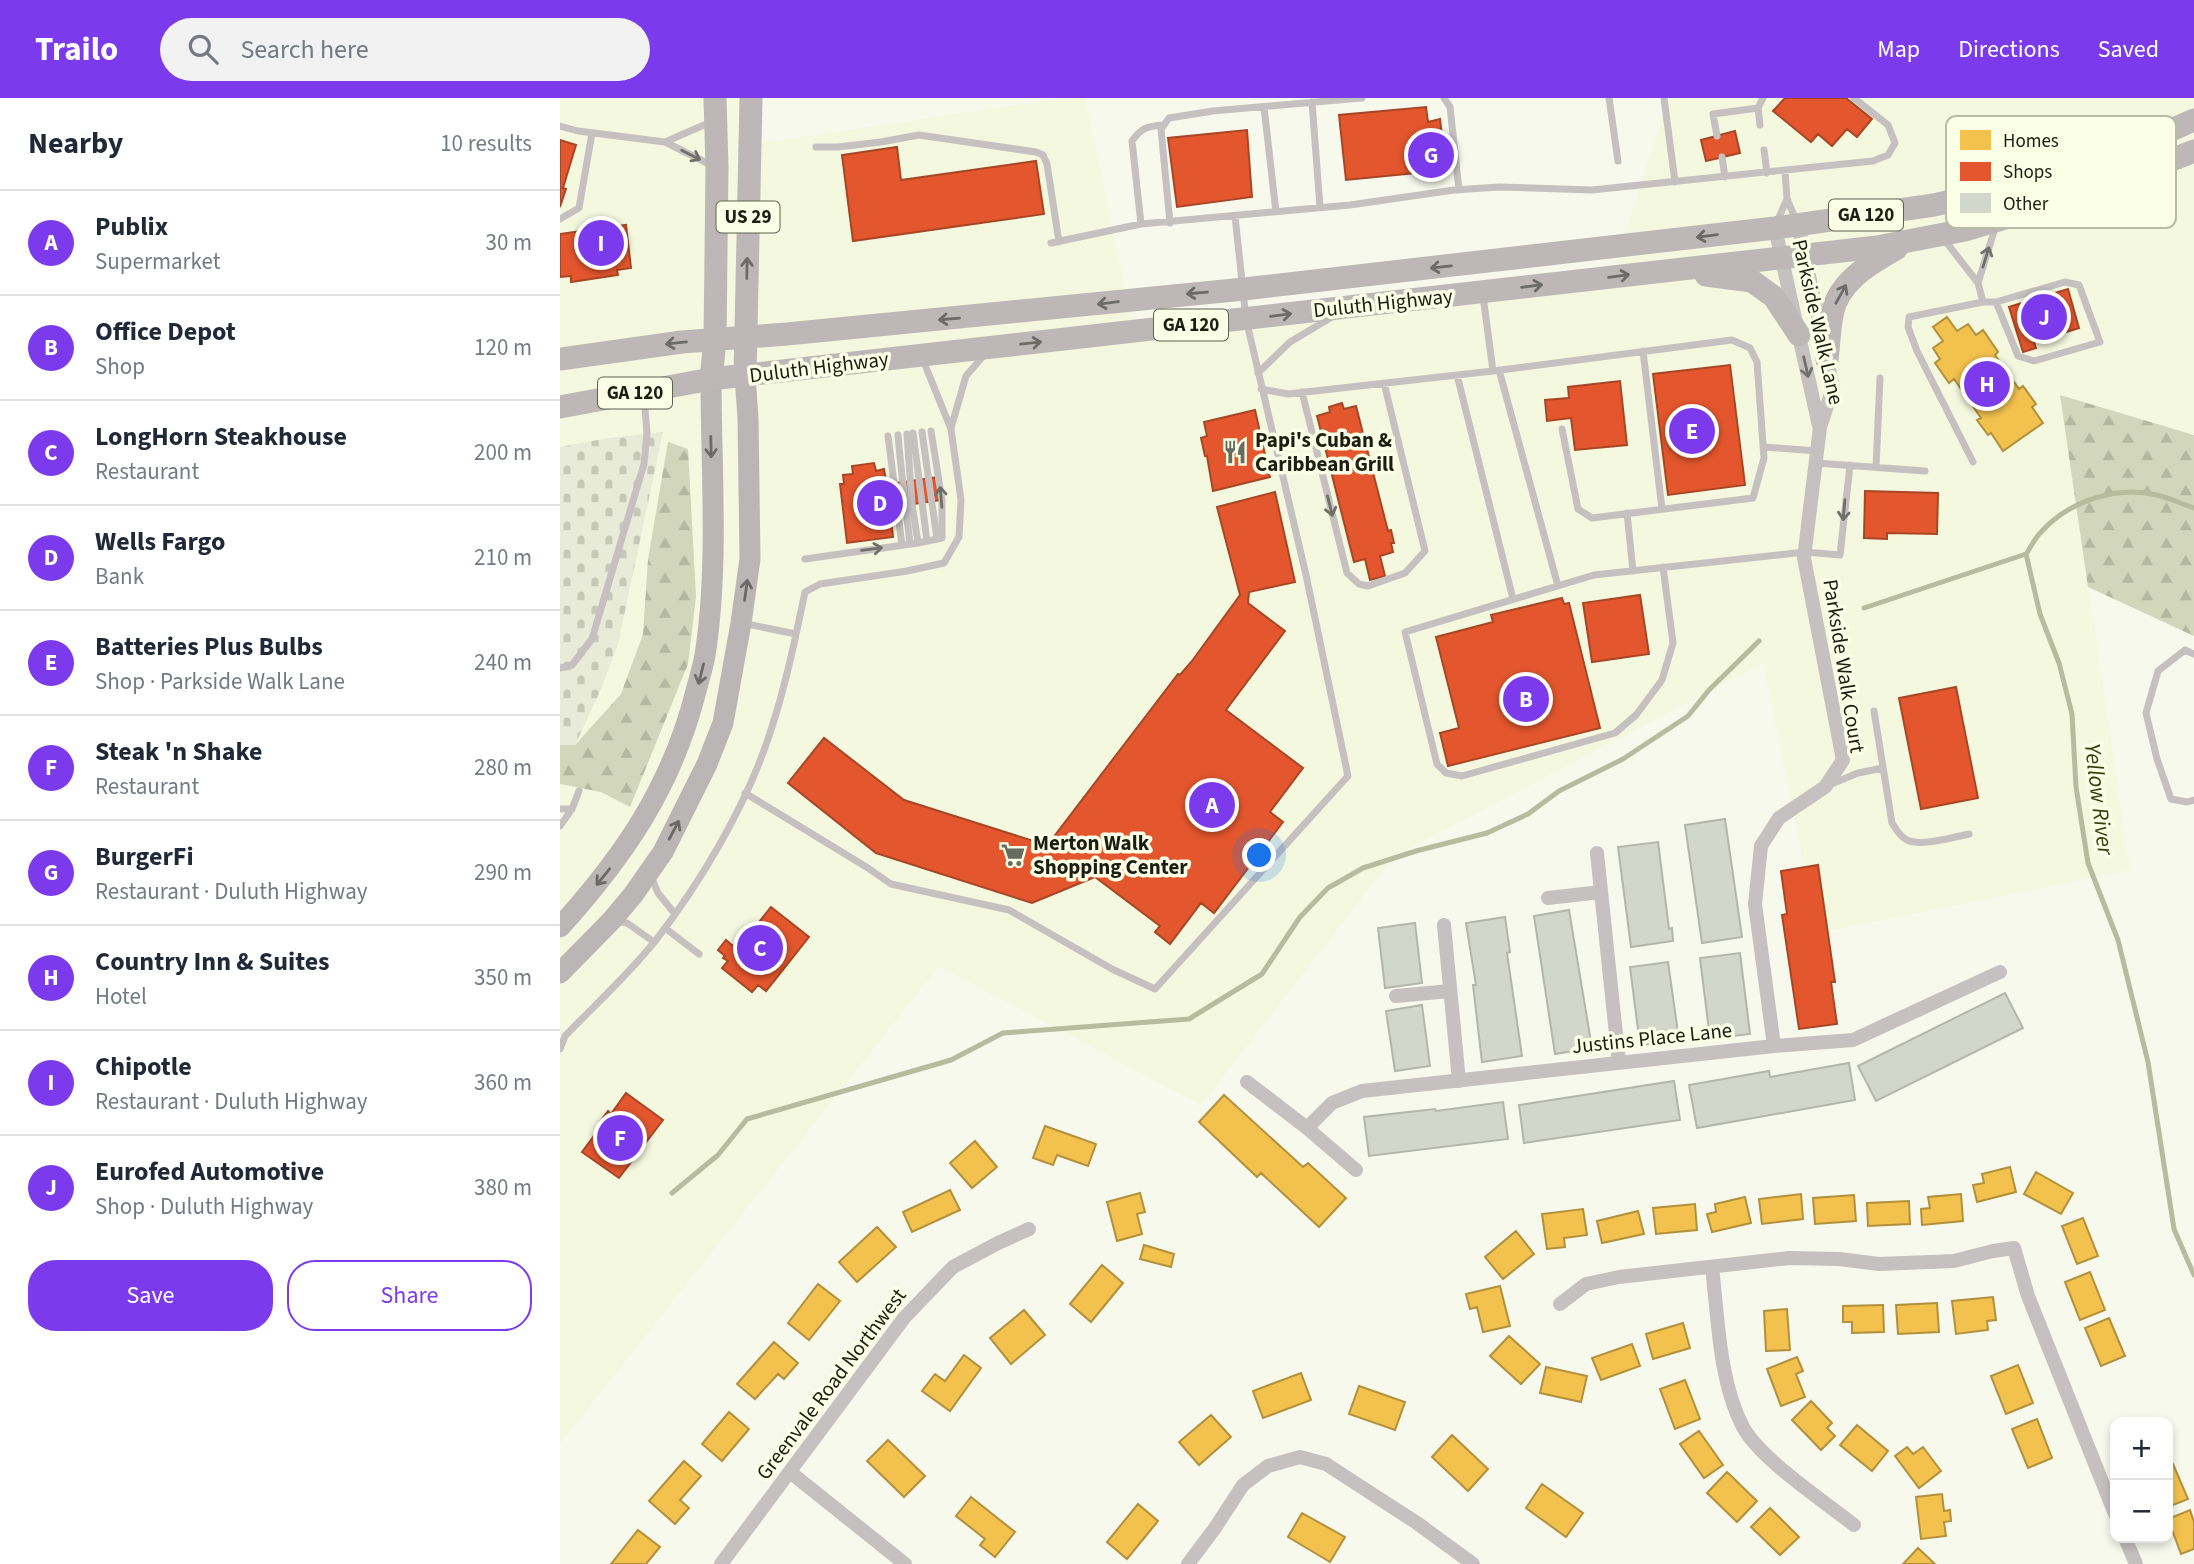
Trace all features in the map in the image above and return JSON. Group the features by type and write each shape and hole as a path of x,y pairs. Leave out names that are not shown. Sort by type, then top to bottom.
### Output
{"main road":[{"name":"US 29","path":"745,376 751,98"},
{"name":"US 29","path":"715,109 715,340"},
{"name":"Duluth Highway","path":"2176,128 2194,120"},
{"name":"Duluth Highway","path":"2176,158 2194,151"},
{"name":"Duluth Highway","path":"560,359 637,347 1244,289 1775,228 1946,202"},
{"name":"Duluth Highway","path":"560,407 710,379 1877,247 1965,228"},
{"path":"1827,360 1832,312 1846,284 1869,264 1911,240"},
{"path":"1672,270 1752,281 1773,297 1799,335"},
{"path":"560,927 615,862 640,825 663,785 687,726 705,657 712,586 710,379 715,340"},
{"path":"560,973 612,920 663,852 688,805 723,723 750,559 745,376"}],"street":[{"name":"Parkside Walk Lane","path":"1798,224 1833,388 1820,427"},
{"name":"Parkside Walk Lane","path":"1775,228 1820,427"},
{"name":"Parkside Walk Court","path":"1774,1046 1755,904 1760,846 1779,818 1825,787 1843,760 1804,558 1820,427"},
{"path":"1597,852 1619,1063"},
{"path":"1548,898 1601,892"},
{"path":"1444,925 1459,1081"},
{"name":"Justins Place Lane","path":"1307,1128 1332,1103 1362,1091 1774,1046 1853,1041 2000,972"},
{"path":"1396,996 1450,991"},
{"path":"1247,1082 1356,1170"},
{"name":"Greenvale Road Northwest","path":"721,1564 904,1318 953,1268 998,1242 1029,1229"},
{"path":"1560,1304 1586,1284 1619,1277 1789,1258 1839,1259 1879,1264 1954,1261 2014,1248 2028,1296 2110,1501"},
{"path":"1712,1267 1728,1387 1742,1427 1765,1456 1854,1525"},
{"path":"1188,1564 1216,1528 1243,1485 1268,1466 1300,1457 1326,1464 1417,1523 1473,1564"},
{"path":"790,1472 905,1564"},
{"path":"2127,1543 2136,1564"}],"lane":[{"path":"1170,223 1161,129 1169,118 1362,98"},
{"path":"1444,98 1450,107 1459,190"},
{"path":"1609,98 1618,161"},
{"path":"1664,98 1675,182"},
{"path":"1760,125 1758,108 1763,98"},
{"path":"816,147 859,145 919,135 1036,152 1043,155 1047,164 1055,243 1141,224 1320,208 1459,190 1499,187 1592,190 1873,161 1888,155 1895,143 1888,125 1854,98"},
{"path":"1312,102 1320,208"},
{"path":"1264,107 1276,212"},
{"path":"1717,136 1713,114 1758,108"},
{"path":"665,142 715,109"},
{"path":"1141,224 1132,141 1139,130 1163,125"},
{"path":"560,126 578,131 665,142 717,167"},
{"path":"560,219 579,208 592,133"},
{"path":"1763,150 1767,173"},
{"path":"1722,157 1726,177"},
{"path":"1784,171 1787,199 1798,224"},
{"path":"1775,228 1787,199"},
{"path":"745,793 891,884 1009,910 1155,989 1348,776 1306,575 1246,319 1234,216"},
{"path":"1978,282 1995,228"},
{"path":"1941,234 1978,282 1983,302"},
{"path":"1973,461 1917,351 1908,327 1909,317 1983,302 1996,302 2065,282 2079,285 2100,342 2034,361 2018,356 1996,302"},
{"path":"1482,292 1496,371 1558,586"},
{"path":"1258,373 1290,342 1349,307"},
{"path":"1261,389 1288,394 1496,371 1732,340 1750,348 1757,362 1764,458 1754,498 1592,518 1578,509 1562,429"},
{"path":"951,429 966,376 992,347"},
{"path":"1643,351 1662,509"},
{"path":"560,1049 565,1036 665,928 732,822 769,737 805,592 820,584 944,563 959,537 961,499 951,429 920,355"},
{"path":"1457,375 1513,599"},
{"path":"1876,467 1880,378"},
{"path":"1302,392 1347,573 1359,584 1368,586 1405,573 1425,551 1384,383"},
{"path":"560,668 572,665 592,639 644,464 647,433 644,392"},
{"path":"805,559 942,538 942,500 931,431"},
{"path":"910,434 937,539"},
{"path":"910,434 927,541"},
{"path":"910,434 910,544"},
{"path":"888,436 910,544"},
{"path":"1763,447 1850,465 1925,471"},
{"path":"1664,567 1673,643 1662,680 1636,715 1615,733 1462,776 1446,773 1437,764 1405,632 1594,575 1664,567 1805,552 1840,555 1850,465"},
{"path":"1626,513 1633,571"},
{"path":"741,623 796,634"},
{"path":"2194,654 2185,650 2158,671 2146,713 2157,759 2171,799 2187,802 2194,800"},
{"path":"1874,711 1892,823 1899,834 1907,840 1920,843 1969,834"},
{"path":"1825,787 1857,774 1883,768"},
{"path":"560,826 572,809 579,792"},
{"path":"560,809 572,809"},
{"path":"649,871 658,893 675,914"},
{"path":"612,920 627,923 654,942"},
{"path":"665,928 699,954"}],"shaded area":[{"path":"560,98 753,98 749,145 1062,98 1085,98 1134,330 1614,269 1668,98 2194,98 2194,435 2060,395 2130,870 1818,933 1763,663 1393,857 1201,1105 939,966 560,1443 560,784 566,785 560,781"}],"green space":[{"path":"2060,395 2194,435 2194,636 2088,587"},
{"path":"663,432 618,644 602,687 575,745 560,745 560,447"},
{"path":"668,442 688,449 696,597 688,664 630,807 601,792 560,784 560,745 575,745 621,694 643,634 648,559"}],"building: Homes":[{"path":"1947,317 1957,331 1968,324 1976,335 1983,330 1998,352 1995,355 2019,389 2023,386 2036,404 2032,407 2043,423 2003,451 1991,433 1988,435 1977,420 1981,418 1954,379 1949,383 1935,363 1940,359 1933,348 1943,341 1933,327"},
{"path":"1224,1095 1303,1167 1308,1163 1346,1198 1319,1227 1261,1173 1257,1177 1199,1122"},
{"path":"1045,1126 1096,1144 1088,1166 1057,1155 1053,1165 1033,1158"},
{"path":"975,1141 997,1167 972,1188 950,1163"},
{"path":"2010,1167 2016,1192 1977,1202 1973,1185 1984,1183 1982,1174"},
{"path":"2036,1172 2073,1193 2061,1214 2024,1194"},
{"path":"950,1190 960,1210 912,1232 903,1212"},
{"path":"1140,1193 1145,1212 1137,1214 1142,1234 1117,1241 1107,1202"},
{"path":"1801,1194 1803,1219 1762,1224 1759,1199"},
{"path":"1961,1194 1963,1221 1922,1225 1921,1209 1930,1208 1928,1197"},
{"path":"1854,1195 1856,1221 1815,1224 1813,1198"},
{"path":"1745,1197 1751,1223 1712,1232 1707,1214 1716,1212 1715,1204"},
{"path":"1909,1201 1910,1224 1868,1226 1867,1203"},
{"path":"1695,1204 1697,1230 1656,1234 1653,1208"},
{"path":"1583,1209 1587,1235 1564,1238 1565,1247 1547,1249 1542,1214"},
{"path":"1638,1211 1644,1234 1602,1243 1597,1221"},
{"path":"2083,1218 2098,1256 2077,1264 2062,1226"},
{"path":"877,1227 896,1247 857,1282 839,1262"},
{"path":"1516,1231 1534,1254 1503,1279 1485,1257"},
{"path":"1144,1245 1174,1254 1171,1267 1140,1259"},
{"path":"1102,1265 1123,1283 1091,1322 1070,1304"},
{"path":"2090,1272 2105,1310 2080,1320 2065,1282"},
{"path":"818,1284 840,1301 809,1340 788,1323"},
{"path":"1500,1286 1510,1326 1483,1332 1477,1307 1470,1309 1466,1294"},
{"path":"1993,1297 1996,1320 1987,1321 1988,1330 1956,1334 1952,1301"},
{"path":"1937,1303 1939,1332 1898,1334 1896,1305"},
{"path":"1883,1305 1884,1332 1852,1333 1852,1322 1843,1322 1843,1306"},
{"path":"1787,1309 1790,1350 1766,1351 1764,1311"},
{"path":"1024,1310 1045,1335 1011,1364 990,1338"},
{"path":"2109,1318 2125,1356 2101,1366 2085,1328"},
{"path":"1683,1323 1690,1348 1653,1359 1646,1334"},
{"path":"1509,1336 1540,1364 1521,1384 1490,1356"},
{"path":"774,1342 798,1363 784,1379 778,1374 755,1399 737,1384"},
{"path":"1632,1344 1640,1366 1601,1380 1592,1358"},
{"path":"964,1355 981,1368 950,1411 922,1391 935,1374 945,1381"},
{"path":"1797,1357 1803,1371 1796,1374 1805,1397 1781,1406 1767,1369"},
{"path":"2018,1365 2033,1403 2006,1414 1991,1376"},
{"path":"1546,1367 1587,1376 1581,1402 1540,1393"},
{"path":"1301,1373 1311,1400 1263,1418 1253,1391"},
{"path":"1685,1380 1700,1419 1675,1429 1660,1389"},
{"path":"1359,1386 1405,1402 1395,1430 1349,1414"},
{"path":"1811,1401 1832,1423 1827,1428 1835,1436 1821,1450 1792,1420"},
{"path":"729,1412 749,1429 722,1461 702,1444"},
{"path":"1211,1415 1231,1437 1199,1465 1179,1442"},
{"path":"2037,1419 2052,1458 2028,1468 2012,1429"},
{"path":"1857,1425 1888,1451 1872,1471 1840,1445"},
{"path":"1699,1431 1723,1465 1704,1478 1680,1444"},
{"path":"1452,1435 1488,1469 1468,1491 1432,1457"},
{"path":"888,1440 925,1476 904,1497 867,1461"},
{"path":"1907,1447 1913,1454 1923,1447 1941,1471 1919,1488 1895,1456"},
{"path":"684,1461 701,1476 680,1500 689,1508 675,1524 649,1501"},
{"path":"2173,1464 2188,1499 2173,1505"},
{"path":"1727,1472 1757,1501 1737,1522 1707,1493"},
{"path":"1542,1484 1583,1513 1566,1537 1526,1508"},
{"path":"1942,1494 1944,1511 1950,1510 1951,1521 1944,1522 1946,1536 1921,1539 1916,1497"},
{"path":"971,1497 1015,1532 995,1557 980,1545 985,1539 956,1516"},
{"path":"1138,1504 1158,1521 1127,1559 1107,1542"},
{"path":"1770,1508 1799,1537 1780,1555 1751,1527"},
{"path":"2190,1510 2194,1522 2194,1549 2181,1554 2173,1532 2173,1517"},
{"path":"1302,1513 1345,1537 1330,1562 1288,1537"},
{"path":"638,1530 660,1547 646,1564 611,1564"},
{"path":"1918,1548 1935,1564 1903,1564"}],"building: Shops":[{"path":"1785,98 1846,98 1872,119 1857,137 1847,129 1832,146 1818,134 1811,142 1773,111"},
{"path":"1426,107 1428,122 1440,119 1446,170 1346,180 1339,115"},
{"path":"1247,130 1252,197 1177,207 1168,138"},
{"path":"1735,131 1740,153 1706,161 1701,140"},
{"path":"560,140 576,145 560,207"},
{"path":"897,147 901,180 1036,161 1044,214 853,241 842,155"},
{"path":"626,225 631,268 617,270 618,275 571,282 571,276 560,277 560,234"},
{"path":"2068,289 2079,328 2034,342 2036,348 2023,352 2009,307"},
{"path":"1730,365 1745,485 1668,495 1653,374"},
{"path":"1620,381 1627,445 1575,450 1571,418 1547,421 1545,400 1569,398 1568,387"},
{"path":"1342,403 1344,409 1356,406 1388,531 1391,530 1394,543 1391,543 1393,552 1380,556 1385,576 1370,580 1365,559 1354,562 1317,416 1330,412 1329,407"},
{"path":"1255,410 1270,477 1213,491 1201,438 1207,436 1204,422"},
{"path":"874,463 876,471 884,469 889,484 939,477 942,500 892,507 890,511 893,537 847,543 840,484 844,484 843,475 853,474 852,466"},
{"path":"1865,491 1938,493 1937,534 1887,533 1887,539 1864,538"},
{"path":"1275,492 1295,582 1249,592 1248,603 1285,631 1226,710 1303,768 1270,812 1283,822 1214,913 1201,903 1170,944 1155,932 1160,926 1095,877 1032,903 876,853 788,783 824,738 904,800 1043,844 1049,843 1178,674 1192,661 1240,595 1217,507"},
{"path":"1640,595 1649,654 1592,662 1583,603"},
{"path":"1562,598 1564,604 1569,603 1600,728 1448,766 1440,733 1459,728 1436,637 1493,622 1491,615"},
{"path":"1956,687 1978,798 1921,809 1899,698"},
{"path":"1818,865 1835,982 1831,982 1837,1024 1799,1029 1782,915 1787,914 1781,871"},
{"path":"771,907 809,937 766,991 758,985 752,992 722,968 728,961 718,950 726,940 733,946 735,943 740,946"},
{"path":"626,1093 663,1120 619,1178 582,1152 602,1125 599,1123 608,1111 611,1114"}],"building: Other":[{"path":"1725,819 1742,937 1702,943 1685,825"},
{"path":"1658,842 1669,929 1672,928 1673,941 1631,947 1618,847"},
{"path":"1569,910 1592,1048 1555,1054 1534,916"},
{"path":"1505,917 1510,952 1507,953 1522,1056 1482,1062 1473,985 1476,985 1466,923"},
{"path":"1415,923 1422,983 1385,988 1378,928"},
{"path":"1740,953 1750,1034 1710,1039 1700,958"},
{"path":"1668,962 1679,1040 1640,1045 1630,967"},
{"path":"2005,993 2023,1028 1876,1101 1858,1066"},
{"path":"1422,1005 1430,1066 1395,1071 1386,1011"},
{"path":"1849,1063 1855,1100 1697,1128 1689,1085 1769,1071 1770,1077"},
{"path":"1674,1081 1680,1120 1524,1143 1519,1105"},
{"path":"1503,1102 1508,1139 1369,1156 1364,1117"}],"waterway":[{"name":"Yellow River","path":"2194,508 2142,492 2094,498 2052,521 2039,534 2026,554 2040,614 2059,663 2072,714 2076,787 2088,863 2118,940 2148,1062 2174,1229 2194,1275"},
{"path":"1864,608 2026,554"},
{"path":"672,1193 718,1155 747,1119 951,1060 1003,1033 1189,1019 1262,974 1300,917 1328,888 1363,868 1487,833 1528,814 1559,791 1623,759 1688,716 1709,690 1759,641"}],"place":[{"name":"BurgerFi","path":"1431,155"},
{"name":"Chipotle","path":"601,243"},
{"name":"Eurofed Automotive","path":"2044,317"},
{"name":"Country Inn & Suites","path":"1987,384"},
{"name":"Batteries Plus Bulbs","path":"1692,431"},
{"name":"Papi's Cuban & Caribbean Grill","path":"1235,452"},
{"name":"Wells Fargo","path":"880,503"},
{"name":"Office Depot","path":"1526,699"},
{"name":"Publix","path":"1212,805"},
{"name":"Merton Walk Shopping Center","path":"1013,855"},
{"name":"LongHorn Steakhouse","path":"760,948"},
{"name":"Steak 'n Shake","path":"620,1138"}]}
